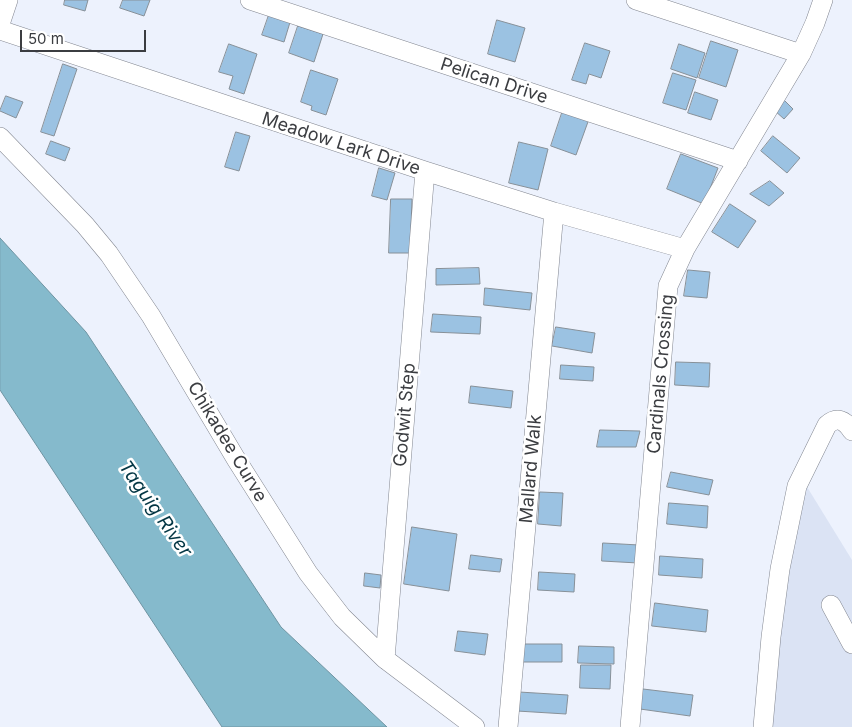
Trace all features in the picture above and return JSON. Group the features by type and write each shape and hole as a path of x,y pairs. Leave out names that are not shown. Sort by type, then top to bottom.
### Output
{"street":[{"path":"0,24 8,0"},
{"name":"Pelican Drive","path":"250,0 738,161"},
{"path":"636,0 801,54"},
{"name":"Cardinals Crossing","path":"630,727 668,286 685,248 801,54 823,0"},
{"name":"Meadow Lark Drive","path":"0,30 424,171 554,212 685,248"},
{"name":"Chikadee Curve","path":"0,136 85,225 109,254 152,316 236,459 308,573 342,617 385,659 475,727"},
{"name":"Godwit Step","path":"385,659 424,171"},
{"name":"Mallard Walk","path":"508,727 554,212"},
{"path":"764,727 771,637 780,569 797,486 827,425 836,419 841,420 848,424 852,431"},
{"path":"832,605 852,644"}],"shaded area":[{"path":"804,482 852,560 852,727 767,727 778,628"}],"water":[{"name":"Taguig River","path":"0,238 86,332 281,627 387,727 222,727 0,390"}],"building":[{"path":"65,0 88,0 85,11 64,5"},
{"path":"123,0 150,0 144,16 120,8"},
{"path":"270,12 291,19 284,42 262,35"},
{"path":"497,20 525,28 515,62 488,54"},
{"path":"298,26 323,34 314,62 289,53"},
{"path":"711,41 738,50 726,87 699,78"},
{"path":"585,43 610,51 601,78 589,74 586,84 572,80"},
{"path":"229,44 257,54 244,94 229,89 233,76 219,72"},
{"path":"679,44 705,53 697,78 671,69"},
{"path":"63,64 77,69 54,136 41,132"},
{"path":"311,70 338,79 326,115 311,110 312,106 301,102"},
{"path":"673,73 696,80 686,110 663,103"},
{"path":"695,92 718,100 711,120 688,113"},
{"path":"6,96 23,102 16,118 0,111"},
{"path":"784,100 793,109 784,119 774,110"},
{"path":"563,110 589,119 576,155 551,146"},
{"path":"236,132 250,136 239,171 225,167"},
{"path":"773,136 800,158 787,173 761,151"},
{"path":"51,141 70,148 65,161 46,154"},
{"path":"519,142 548,149 538,190 509,183"},
{"path":"681,154 718,168 704,204 667,189"},
{"path":"379,168 395,173 387,200 372,196"},
{"path":"770,181 784,193 769,206 750,194"},
{"path":"391,199 412,199 410,253 389,253"},
{"path":"730,204 756,221 738,248 712,232"},
{"path":"479,268 480,284 436,285 436,269"},
{"path":"688,270 710,272 707,298 684,296"},
{"path":"485,288 532,293 530,310 484,305"},
{"path":"433,314 481,317 480,334 431,332"},
{"path":"556,327 595,333 592,353 552,346"},
{"path":"676,362 710,363 709,387 675,385"},
{"path":"561,365 594,367 593,381 560,379"},
{"path":"471,386 513,391 511,408 469,403"},
{"path":"600,430 640,431 636,447 597,447"},
{"path":"671,472 713,480 709,495 667,487"},
{"path":"540,492 563,493 561,526 538,524"},
{"path":"669,503 708,506 707,528 667,524"},
{"path":"412,527 457,534 449,591 404,584"},
{"path":"603,543 639,545 638,563 602,561"},
{"path":"471,555 502,559 500,572 469,569"},
{"path":"660,556 703,559 702,578 659,575"},
{"path":"539,572 575,574 574,592 538,590"},
{"path":"365,573 381,575 380,588 364,586"},
{"path":"655,603 708,610 706,632 652,626"},
{"path":"458,631 488,634 485,655 455,651"},
{"path":"520,644 562,644 562,662 520,662"},
{"path":"579,646 614,647 614,664 578,663"},
{"path":"581,665 611,665 610,689 580,688"},
{"path":"643,689 693,695 690,716 640,709"},
{"path":"519,692 568,695 566,714 517,711"}]}
